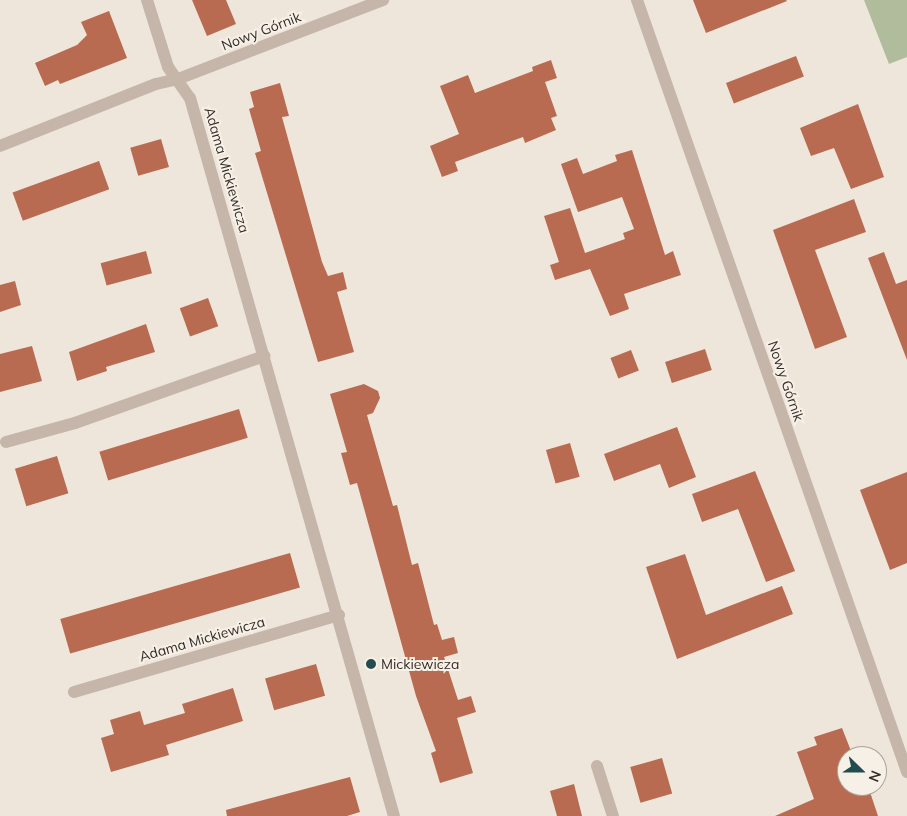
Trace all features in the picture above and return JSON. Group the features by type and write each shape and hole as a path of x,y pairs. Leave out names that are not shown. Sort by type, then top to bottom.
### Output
{"street":[{"name":"Adama Mickiewicza","path":"147,0 168,67 190,98 339,615 394,816"},
{"name":"Nowy Górnik","path":"0,146 156,84 178,79 383,0"},
{"name":"Nowy Górnik","path":"637,0 907,772"},
{"path":"6,442 75,422 264,356"},
{"name":"Adama Mickiewicza","path":"74,692 339,615"},
{"path":"598,766 613,816"}],"green space":[{"path":"864,0 907,0 907,57 889,64"}],"building":[{"path":"192,0 226,0 236,24 207,36"},
{"path":"693,0 786,0 787,1 706,33"},
{"path":"109,11 127,58 60,84 58,80 45,86 35,63 77,45 87,35 81,22"},
{"path":"796,56 804,77 734,103 726,83"},
{"path":"551,60 557,78 545,82 557,116 551,118 556,130 525,143 523,137 455,162 458,171 442,177 430,146 459,134 440,86 468,75 475,93 533,71 532,67"},
{"path":"280,83 289,116 282,117 322,262 328,276 343,272 347,289 337,292 354,352 318,362 255,153 261,151 249,109 254,107 250,92"},
{"path":"858,104 884,177 851,189 834,148 811,156 800,128"},
{"path":"161,139 169,167 138,176 130,148"},
{"path":"632,150 665,255 673,251 681,275 624,294 629,309 610,316 590,269 555,280 550,265 559,262 544,216 570,208 585,253 625,239 623,233 634,229 622,197 578,212 561,164 577,158 583,174 617,161 615,155"},
{"path":"99,161 109,189 23,221 13,192"},
{"path":"854,199 866,232 815,250 847,337 815,349 773,230"},
{"path":"146,251 152,273 107,285 101,263"},
{"path":"884,252 896,284 907,280 907,360 868,258"},
{"path":"15,281 21,305 0,312 0,285"},
{"path":"208,298 218,326 190,336 180,308"},
{"path":"146,324 155,352 106,367 107,371 77,381 69,352"},
{"path":"32,346 42,381 0,392 0,354"},
{"path":"705,349 712,370 672,383 665,362"},
{"path":"631,350 639,371 618,378 610,358"},
{"path":"364,384 378,391 380,398 373,413 367,415 393,506 397,505 412,565 418,563 434,625 437,624 442,640 454,637 458,653 444,657 458,700 471,696 476,712 457,718 473,773 440,783 431,753 436,751 416,696 357,483 350,485 341,453 347,452 330,394"},
{"path":"239,409 248,438 108,480 99,452"},
{"path":"677,427 696,477 669,488 660,464 614,481 604,454"},
{"path":"570,443 580,477 556,484 546,450"},
{"path":"57,456 68,493 26,506 15,469"},
{"path":"755,471 795,571 766,582 738,509 702,522 692,494"},
{"path":"907,472 907,563 890,570 860,490"},
{"path":"290,553 300,588 70,653 60,619"},
{"path":"685,554 706,615 782,586 793,614 677,659 646,567"},
{"path":"316,664 325,696 274,710 265,679"},
{"path":"233,688 243,721 166,745 169,755 111,772 101,738 114,734 110,720 140,711 144,725 185,713 182,704"},
{"path":"842,728 849,746 837,746 837,796 871,796 878,816 775,816 814,799 797,752 817,745 814,737"},
{"path":"662,758 672,794 640,803 630,767"},
{"path":"350,777 360,812 347,816 227,816 226,810"},
{"path":"574,784 582,816 557,816 550,791"}],"place":[{"name":"Mickiewicza","path":"371,664"}]}
